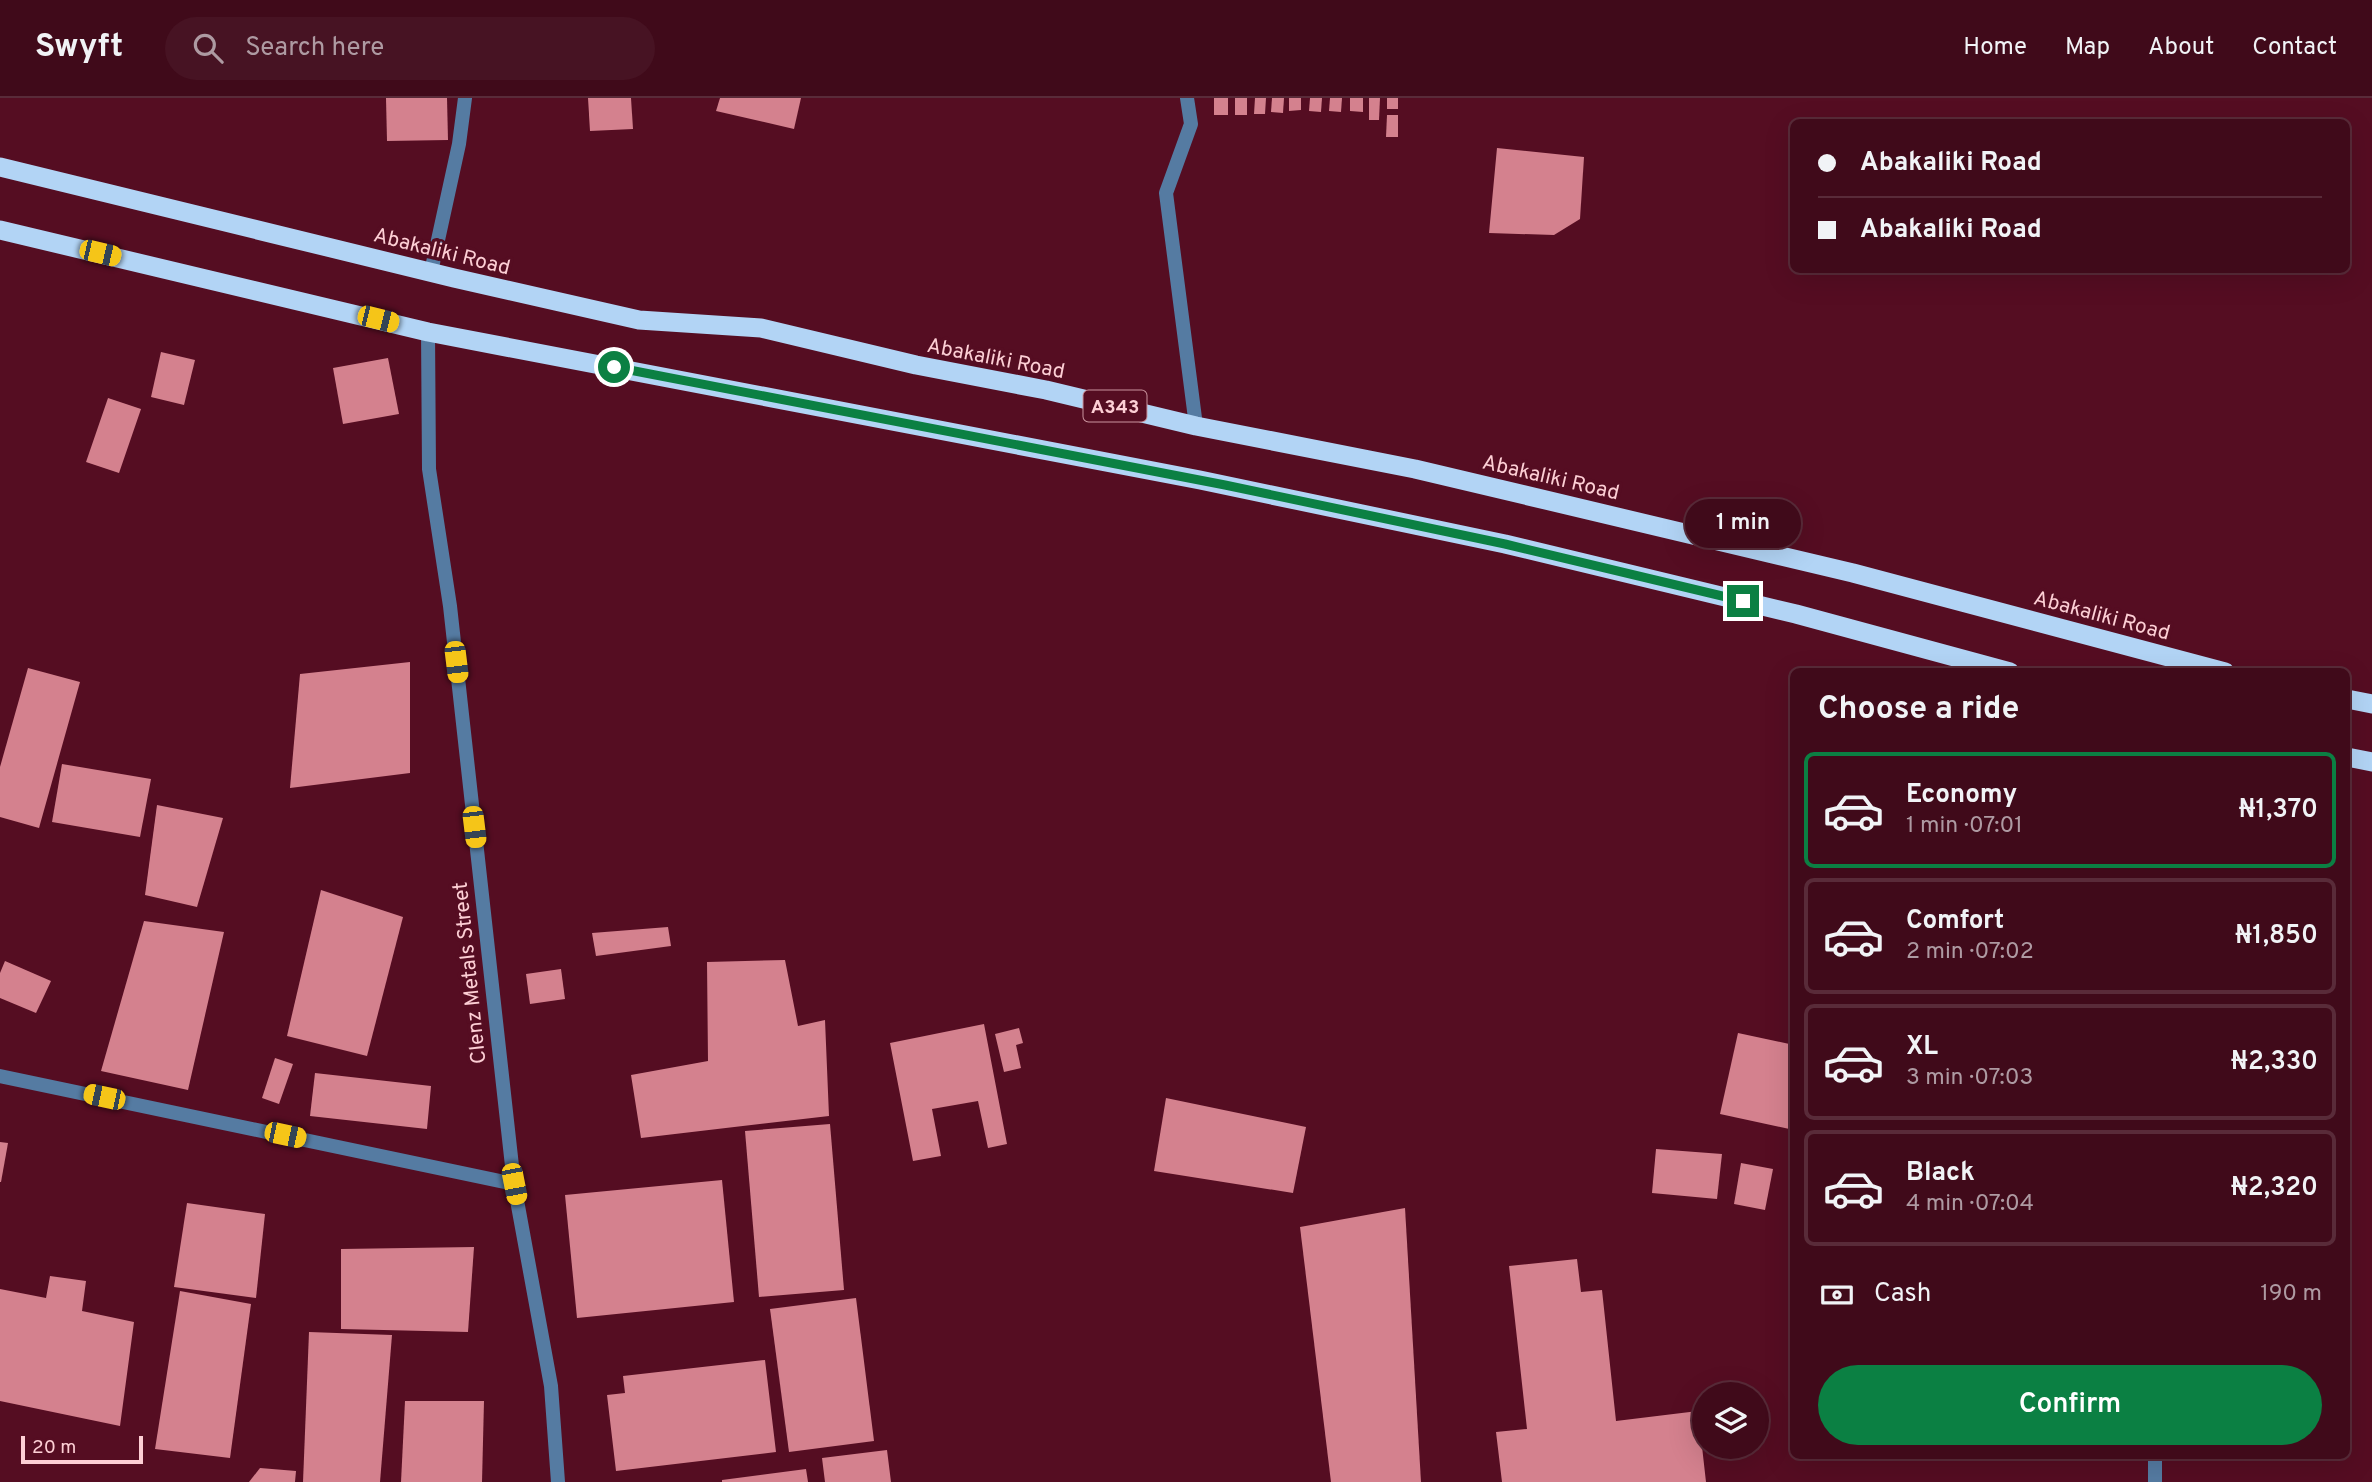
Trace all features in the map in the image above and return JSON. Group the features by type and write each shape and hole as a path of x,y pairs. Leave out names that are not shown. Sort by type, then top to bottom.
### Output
{"highway":[{"name":"Abakaliki Road","path":"0,167 639,320 761,328 916,365 1046,390 1196,426 1415,469 1676,529 2210,668"},
{"path":"0,230 428,332 1200,480 1505,544 1796,614 1995,668"},
{"path":"2350,700 2372,704"},
{"path":"2350,758 2372,762"}],"street":[{"path":"431,272 459,144 465,98"},
{"path":"1187,98 1191,124 1166,193 1196,426"},
{"name":"Clenz Metals Street","path":"428,332 429,469 450,606 514,1184 551,1386 558,1482"},
{"path":"0,1076 514,1184"},
{"path":"2155,1459 2155,1482"}],"building":[{"path":"386,98 447,98 448,140 387,141"},
{"path":"588,98 631,98 633,129 590,131"},
{"path":"720,98 801,98 794,129 716,111"},
{"path":"1214,98 1228,98 1228,115 1214,115"},
{"path":"1235,98 1247,98 1247,115 1235,115"},
{"path":"1255,98 1266,98 1265,114 1254,114"},
{"path":"1272,98 1284,98 1283,113 1271,112"},
{"path":"1289,98 1301,98 1301,110 1289,111"},
{"path":"1310,98 1322,98 1321,112 1309,111"},
{"path":"1330,98 1342,98 1341,112 1329,111"},
{"path":"1350,98 1363,98 1363,112 1350,111"},
{"path":"1369,98 1380,98 1379,120 1369,120"},
{"path":"1387,98 1398,98 1398,109 1387,109"},
{"path":"1387,115 1398,115 1398,137 1386,137"},
{"path":"1497,148 1584,157 1580,219 1554,235 1489,233"},
{"path":"161,352 195,360 184,405 151,397"},
{"path":"388,358 399,414 343,424 333,368"},
{"path":"108,398 141,409 119,473 86,462"},
{"path":"410,662 410,773 290,788 300,674"},
{"path":"28,668 80,682 39,828 0,817 0,767"},
{"path":"62,764 151,779 140,837 52,822"},
{"path":"157,805 223,818 197,907 145,895"},
{"path":"321,890 403,917 367,1056 287,1036"},
{"path":"144,921 224,932 188,1090 101,1071"},
{"path":"668,927 671,946 596,956 592,933"},
{"path":"785,960 798,1026 825,1020 829,1116 641,1138 631,1075 708,1061 707,962"},
{"path":"5,961 51,981 36,1013 0,998 0,973"},
{"path":"561,969 565,999 530,1004 526,974"},
{"path":"984,1024 1007,1144 988,1148 978,1101 932,1109 941,1156 913,1161 890,1043"},
{"path":"1019,1028 1023,1043 1016,1045 1021,1068 1004,1072 995,1034"},
{"path":"1738,1033 1790,1044 1790,1129 1720,1114"},
{"path":"275,1058 293,1064 279,1104 262,1098"},
{"path":"315,1073 431,1086 427,1129 310,1116"},
{"path":"1166,1098 1306,1127 1293,1193 1154,1171"},
{"path":"830,1124 844,1290 759,1297 745,1131"},
{"path":"0,1142 8,1143 1,1182 0,1182"},
{"path":"1656,1149 1722,1154 1717,1199 1652,1193"},
{"path":"1741,1163 1773,1169 1765,1210 1734,1204"},
{"path":"722,1180 734,1302 577,1318 565,1195"},
{"path":"187,1203 265,1214 256,1298 174,1287"},
{"path":"1405,1208 1421,1482 1331,1482 1300,1227"},
{"path":"474,1247 468,1332 341,1329 341,1249"},
{"path":"1577,1259 1581,1292 1602,1290 1616,1421 1692,1412 1692,1459 1703,1459 1706,1482 1502,1482 1496,1432 1527,1429 1509,1266"},
{"path":"50,1276 86,1281 82,1311 134,1322 120,1426 0,1401 0,1289 46,1298"},
{"path":"180,1291 251,1304 230,1458 155,1449"},
{"path":"856,1298 874,1441 789,1452 770,1309"},
{"path":"309,1332 392,1335 380,1482 303,1482"},
{"path":"765,1360 776,1452 616,1471 607,1395 625,1393 623,1376"},
{"path":"405,1401 484,1401 482,1482 401,1482"},
{"path":"887,1450 891,1482 825,1482 822,1458"},
{"path":"260,1468 296,1471 295,1482 249,1482"},
{"path":"806,1469 808,1482 722,1482 722,1480"}],"route":[{"path":"614,367 1225,485 1505,544 1743,601"}]}
